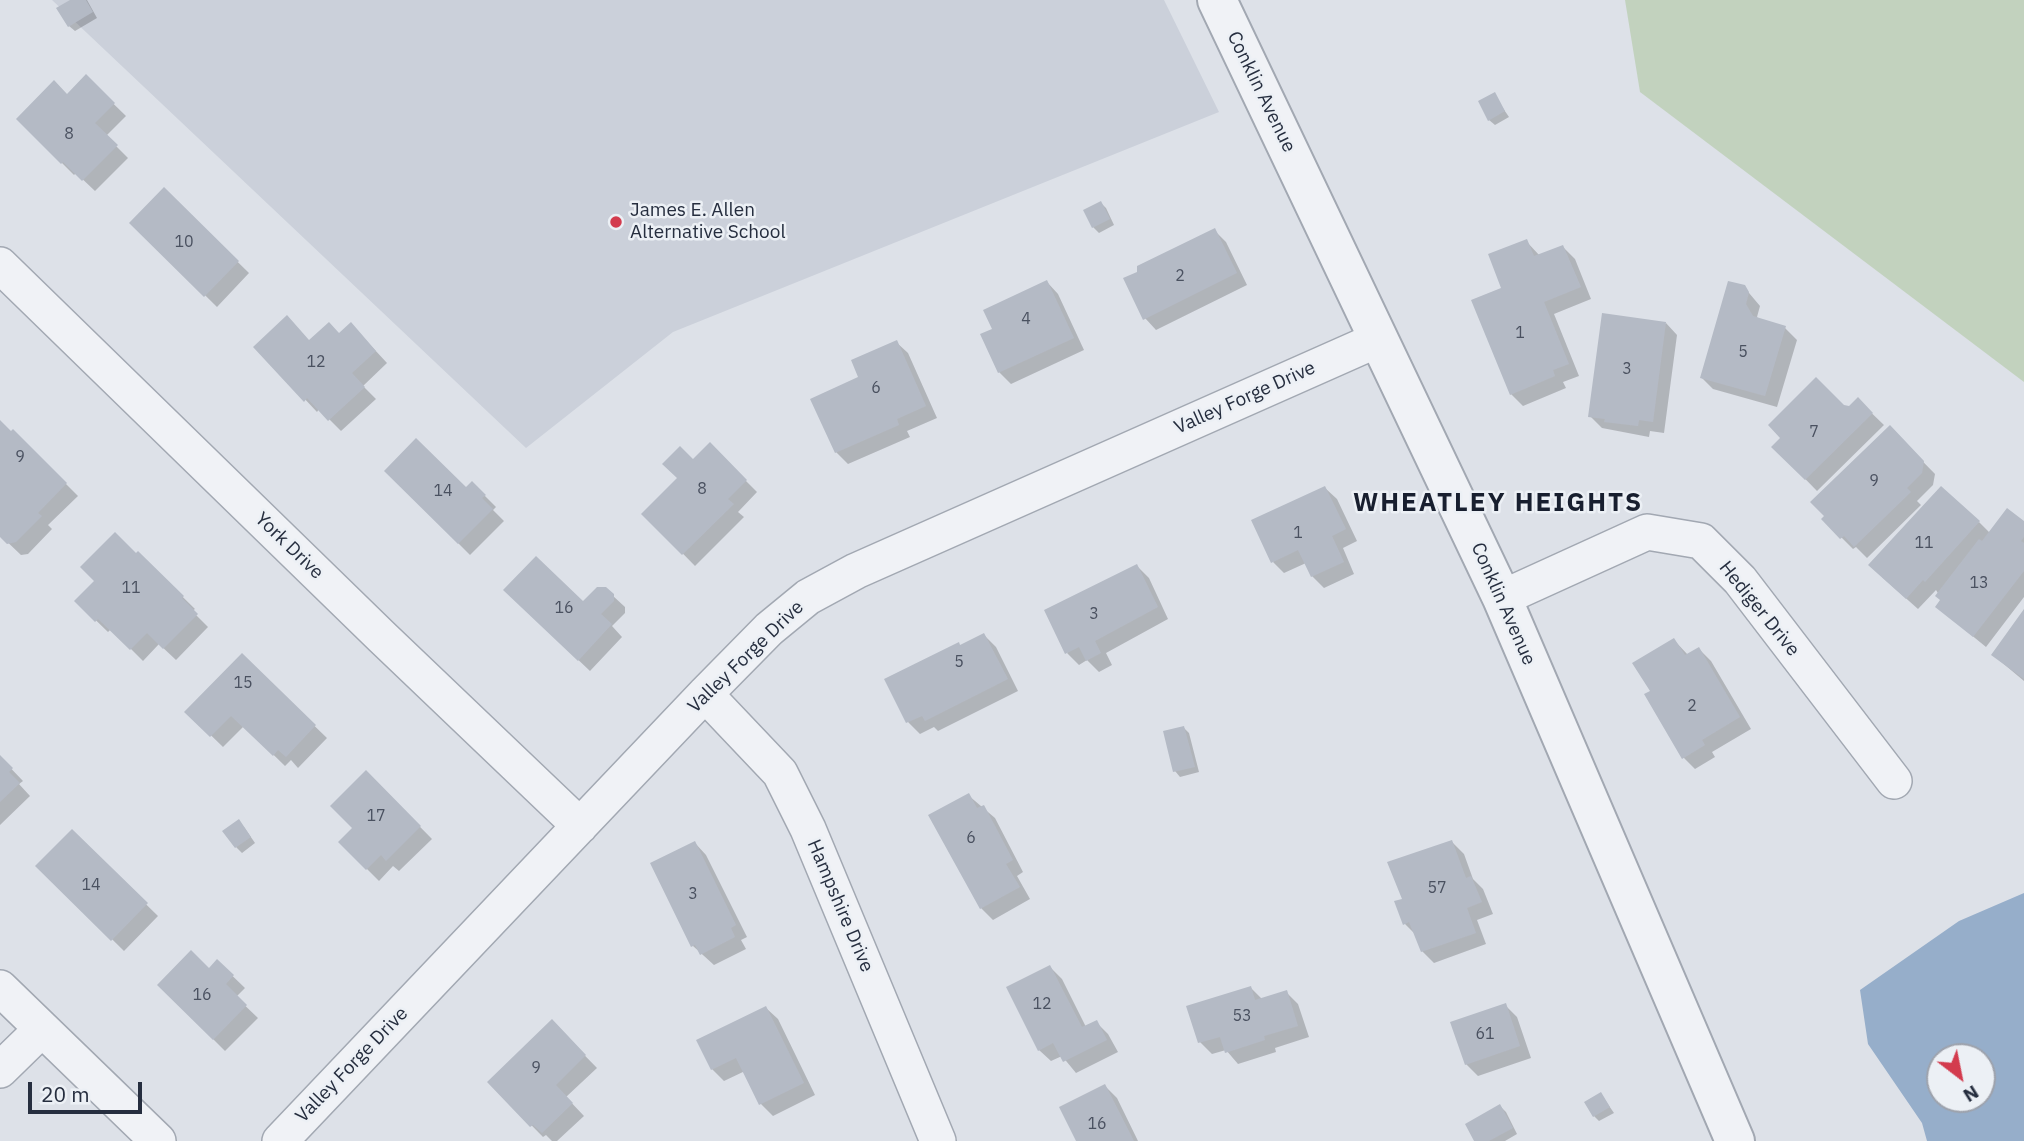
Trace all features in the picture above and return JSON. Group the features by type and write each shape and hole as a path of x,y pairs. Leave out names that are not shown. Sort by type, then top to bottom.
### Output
{"street":[{"name":"Conklin Avenue","path":"1217,0 1502,598 1735,1141"},
{"name":"York Drive","path":"0,265 580,826"},
{"name":"Valley Forge Drive","path":"280,1141 705,694 769,629 808,597 856,571 1380,339"},
{"name":"Hediger Drive","path":"1502,598 1647,532 1702,541 1740,580 1894,781"},
{"name":"Hampshire Drive","path":"705,694 780,773 786,784 808,829 938,1141"},
{"path":"0,988 159,1141"},
{"path":"0,1070 42,1029"}],"shaded area":[{"name":"James E. Allen Alternative School","path":"52,0 1164,0 1219,112 673,332 526,448"}],"green space":[{"path":"1625,0 2024,0 2024,382 1640,92"}],"water":[{"path":"2024,893 2024,1141 1927,1141 1922,1123 1868,1044 1860,990 1959,921"}],"building":[{"path":"70,0 86,0 93,12 68,27 56,8"},
{"path":"86,74 115,103 95,123 118,145 82,181 16,119 54,80 67,94"},
{"path":"1495,92 1505,111 1488,121 1478,101"},
{"path":"164,187 239,261 204,297 129,223"},
{"path":"1101,201 1110,219 1092,228 1083,210"},
{"path":"1215,228 1237,273 1143,320 1123,278 1137,272 1137,266"},
{"path":"1527,239 1534,256 1563,245 1581,287 1544,302 1569,364 1553,370 1555,376 1510,395 1471,300 1501,288 1488,254"},
{"path":"1047,280 1074,338 998,373 980,334 992,329 983,310"},
{"path":"1728,281 1745,285 1749,292 1746,304 1753,316 1786,326 1765,396 1700,378"},
{"path":"1602,313 1666,322 1653,422 1639,420 1638,426 1588,417"},
{"path":"287,315 309,340 329,322 339,333 351,322 376,351 352,373 365,387 328,421 307,398 304,402 253,347"},
{"path":"897,340 926,406 897,419 899,425 835,453 810,399 858,377 851,360"},
{"path":"1816,377 1844,405 1849,406 1858,397 1873,413 1805,480 1771,447 1780,438 1768,425"},
{"path":"0,420 11,431 13,429 67,483 38,513 42,516 16,542 7,544 0,537"},
{"path":"1890,425 1924,461 1922,473 1907,488 1911,492 1854,547 1844,536 1840,539 1821,519 1824,516 1810,502"},
{"path":"416,438 466,487 472,481 486,495 482,498 493,509 458,544 384,471"},
{"path":"710,442 747,480 728,499 734,504 682,555 641,514 677,478 662,464 680,446 693,459"},
{"path":"1325,486 1346,529 1332,536 1344,562 1311,577 1298,550 1271,563 1251,520"},
{"path":"1941,486 1980,521 1906,599 1868,565"},
{"path":"2007,508 2024,521 2024,537 2021,541 2024,543 2024,571 1973,637 1935,607 1940,600 1935,596"},
{"path":"115,532 184,596 182,598 198,614 163,649 147,633 130,650 98,619 95,622 74,601 94,581 80,567"},
{"path":"536,556 583,601 597,587 606,587 614,594 614,601 601,614 612,624 578,661 503,590"},
{"path":"1137,564 1158,607 1095,641 1101,653 1086,661 1079,647 1065,654 1044,610"},
{"path":"2024,609 2024,679 1991,655"},
{"path":"984,633 1008,679 925,721 922,716 906,723 884,679 959,642 960,645"},
{"path":"1674,638 1685,655 1699,647 1740,717 1702,740 1705,745 1682,759 1644,694 1650,691 1632,663"},
{"path":"242,653 316,725 286,757 278,750 273,756 231,716 210,737 184,712"},
{"path":"1184,726 1195,767 1173,772 1163,731"},
{"path":"0,755 13,768 9,772 20,783 0,802"},
{"path":"366,770 421,826 386,861 381,855 366,870 338,842 352,828 330,806"},
{"path":"969,793 977,808 984,805 1013,860 1006,864 1020,887 980,909 928,815"},
{"path":"239,819 251,837 235,848 222,831"},
{"path":"72,829 148,903 111,941 35,866"},
{"path":"1452,840 1466,878 1471,876 1482,902 1467,908 1476,933 1421,952 1409,922 1403,925 1394,901 1402,899 1387,862"},
{"path":"695,841 736,925 731,928 735,937 700,955 695,945 691,947 650,863"},
{"path":"191,950 209,968 217,959 234,975 226,984 247,1005 213,1040 157,985"},
{"path":"1050,965 1082,1027 1097,1020 1107,1040 1063,1062 1053,1043 1038,1051 1006,987"},
{"path":"1251,986 1255,1000 1287,990 1298,1026 1264,1036 1265,1040 1225,1053 1220,1037 1198,1043 1186,1006"},
{"path":"1506,1003 1520,1046 1465,1065 1450,1022"},
{"path":"766,1006 804,1083 759,1105 736,1058 711,1070 696,1040"},
{"path":"552,1019 586,1055 556,1085 573,1103 542,1133 533,1125 530,1127 487,1082"},
{"path":"1105,1084 1134,1141 1076,1141 1059,1107"},
{"path":"1601,1092 1610,1107 1593,1117 1584,1102"},
{"path":"1500,1104 1513,1128 1489,1141 1474,1141 1465,1124"}],"place":[{"name":"James E. Allen Alternative School","path":"616,222"}],"district":[{"name":"WHEATLEY HEIGHTS","path":"1498,503"}]}
